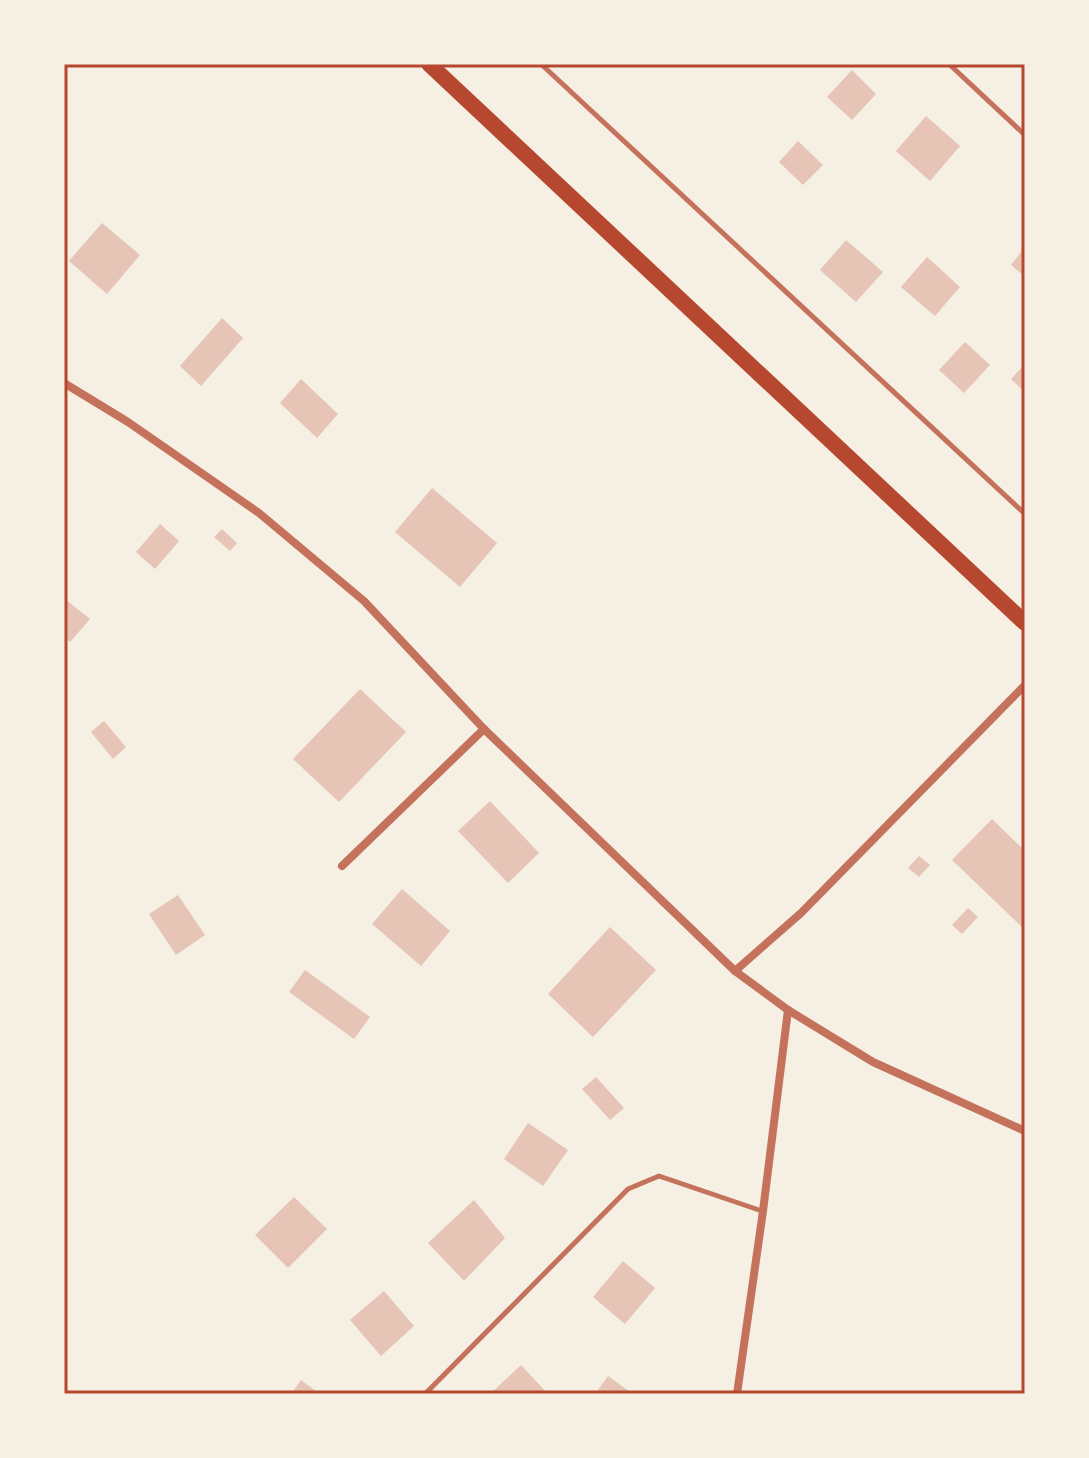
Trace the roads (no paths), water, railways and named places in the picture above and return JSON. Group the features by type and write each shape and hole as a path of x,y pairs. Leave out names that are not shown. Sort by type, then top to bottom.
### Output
{"main road":[{"path":"429,64 1025,623"}],"street":[{"path":"64,383 128,422 259,513 364,601 484,729 735,971 788,1010 873,1062 1025,1131"},
{"path":"735,971 801,913 1025,685"},
{"path":"342,866 484,729"},
{"path":"737,1394 788,1010"}],"lane":[{"path":"541,64 1025,514"},
{"path":"949,64 1025,135"},
{"path":"425,1394 628,1189 659,1176 763,1211"}]}
